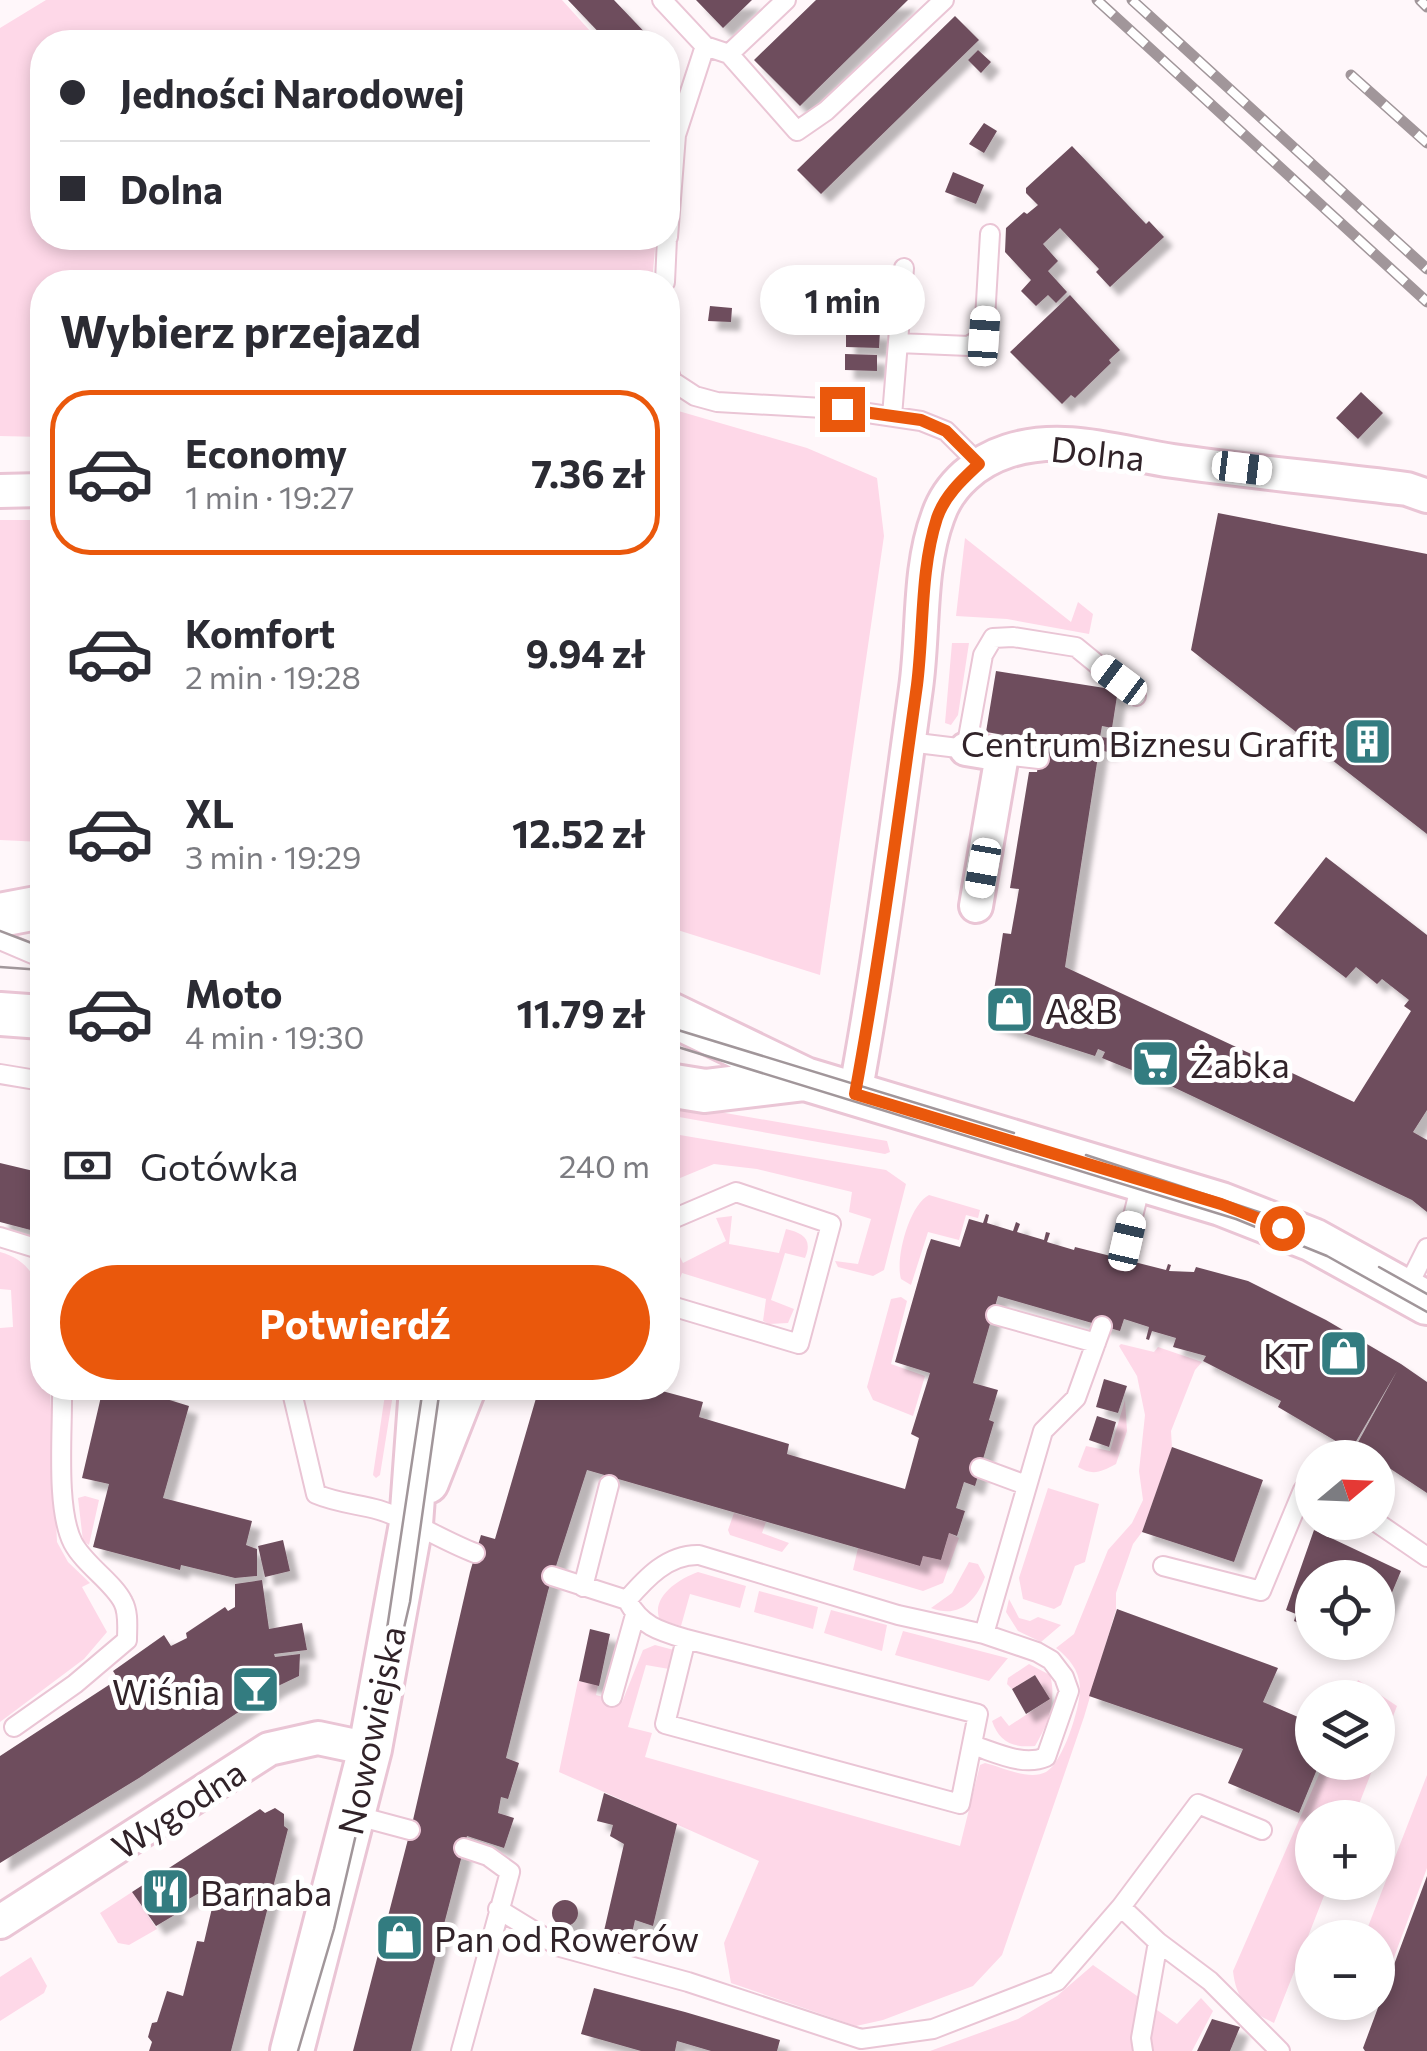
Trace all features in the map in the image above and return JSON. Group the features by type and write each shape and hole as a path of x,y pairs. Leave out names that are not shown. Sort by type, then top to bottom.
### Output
{"street":[{"name":"Dolna","path":"979,464 1010,450 1046,444 1100,446 1171,460 1407,489 1427,496"},
{"path":"855,1094 875,991 909,742 928,550 939,512 956,486 979,464"},
{"path":"0,491 30,490"},
{"path":"966,749 1002,755 976,906"},
{"path":"0,915 30,910"},
{"path":"0,1014 30,1017"},
{"path":"680,1019 805,1079 1221,1204 1312,1240 1417,1296"},
{"path":"680,1087 704,1092 805,1079"},
{"name":"Nowowiejska","path":"292,2051 370,1749 410,1524 419,1400"},
{"name":"Nowowiejska","path":"410,1524 459,1400"},
{"name":"Wygodna","path":"0,1922 269,1750 318,1738 370,1749"}],"lane":[{"path":"662,0 705,46 729,54 796,131 826,111 944,0"},
{"path":"729,54 786,0"},
{"path":"680,123 705,46"},
{"path":"898,343 969,346 984,336 990,234"},
{"path":"892,416 904,268"},
{"path":"680,383 695,396 717,402 842,409 921,420 946,431 979,464"},
{"path":"909,742 966,749 983,655 993,638 1012,637 1076,647 1136,696"},
{"path":"1002,755 1038,759"},
{"path":"0,940 30,953"},
{"path":"0,1074 30,1079"},
{"path":"1122,1260 1142,1180"},
{"path":"680,1216 736,1192 830,1224 799,1344 680,1309"},
{"path":"0,1237 30,1246"},
{"path":"1417,1296 1427,1248"},
{"path":"984,1634 1043,1431 1076,1398 1099,1335 996,1316"},
{"path":"14,1727 76,1684 127,1640 123,1600 100,1578 72,1541 62,1490 62,1400"},
{"path":"294,1400 316,1494 335,1502 379,1510 452,1546 475,1553"},
{"path":"980,1468 1026,1485"},
{"path":"583,1587 609,1485"},
{"path":"1163,1566 1260,1591 1295,1509"},
{"path":"1395,1535 1427,1557"},
{"path":"612,1697 631,1608 648,1576 688,1555 699,1556 898,1614 984,1634 1050,1660 1064,1677 1068,1691 1046,1758 1035,1762 1021,1760 972,1745"},
{"path":"552,1576 631,1608 651,1628 978,1714 960,1804 665,1724 686,1639"},
{"path":"498,1909 560,1947 688,1982 861,2045 934,2029 1058,1981 1122,1906 1198,1804 1262,1830"},
{"path":"354,1815 410,1830"},
{"path":"461,2051 510,1872 488,1856 464,1848"},
{"path":"1122,1906 1158,1942 1210,1981 1280,2051"},
{"path":"1143,2051 1141,2038 1158,1942"}],"shaded area":[{"path":"46,0 562,0 589,30 30,30 30,250 655,250 653,270 30,270 30,437 0,436 0,28"},
{"path":"680,411 807,448 877,478 884,536 820,975 680,931"},
{"path":"0,520 30,520 30,841 0,840"},
{"path":"965,538 1071,622 1078,602 1093,614 1089,634 1007,619 956,616"},
{"path":"952,643 969,643 958,715 951,725 945,723"},
{"path":"680,1105 887,1141 890,1152 680,1117"},
{"path":"680,1135 886,1170 906,1184 884,1270 873,1276 838,1267 835,1261 858,1264 871,1219 849,1212 852,1192 757,1169 714,1164 680,1178"},
{"path":"929,1195 980,1210 978,1218 966,1215 959,1240 928,1232 911,1285 901,1279 902,1246 915,1210"},
{"path":"732,1216 729,1244 779,1253 786,1229 802,1235 807,1242 805,1258 785,1253 771,1300 794,1309 788,1323 763,1321 766,1299 682,1273 680,1278 680,1257 683,1263 726,1241 716,1218"},
{"path":"0,1252 19,1260 30,1272 30,1400 51,1400 57,1542 68,1562 90,1583 82,1587 107,1632 84,1659 0,1722 0,1328 13,1327 11,1290 0,1289"},
{"path":"901,1297 907,1301 891,1364 925,1376 913,1416 873,1400 867,1387 891,1299"},
{"path":"1121,1344 1154,1352 1158,1347 1202,1362 1195,1370 1171,1431 1172,1448 1116,1593 1116,1610 1084,1717 1002,1955 973,1986 883,2020 856,2026 731,1983 724,1943 759,1861 559,1772 578,1681 598,1685 596,1695 622,1702 643,1650 655,1645 674,1650 669,1669 646,1665 628,1727 652,1733 645,1757 960,1846 980,1765 1024,1774 1046,1772 1059,1758 1074,1720 1080,1696 1078,1675 1056,1648 1074,1634 1108,1550 1132,1523 1143,1500 1139,1471 1145,1415 1137,1376"},
{"path":"384,1400 392,1400 380,1475 373,1475"},
{"path":"1125,1400 1127,1431 1116,1464 1097,1472 1078,1467 1086,1446 1110,1451"},
{"path":"1048,1488 1099,1504 1085,1562 1075,1566 1061,1605 1054,1609 1023,1599 1019,1578"},
{"path":"78,1498 99,1500 89,1545 83,1541"},
{"path":"734,1513 766,1522 762,1533 789,1543 782,1552 730,1535"},
{"path":"949,1533 959,1538 943,1583 923,1591 853,1570 858,1548 919,1565 923,1556"},
{"path":"969,1562 978,1564 985,1577 977,1594 958,1609 931,1608 952,1593"},
{"path":"698,1572 746,1586 740,1608 690,1594 681,1626 660,1620 662,1597 682,1579"},
{"path":"759,1591 818,1607 813,1629 754,1612"},
{"path":"1009,1599 1019,1618 1030,1621 1038,1617 1061,1625 1041,1642 1018,1631 1006,1612"},
{"path":"831,1610 887,1625 882,1651 824,1633"},
{"path":"903,1631 1008,1658 989,1681 895,1655"},
{"path":"1029,1664 1050,1675 1052,1702 1035,1746 1020,1746 1003,1739 992,1721 1001,1716 1009,1726 1050,1699 1035,1675 1012,1689 1007,1684 1008,1678"},
{"path":"1427,1775 1427,1868 1395,1955 1395,1920 1371,1920 1378,1900 1395,1900 1395,1857"},
{"path":"1317,1780 1368,1780 1361,1800 1308,1800"},
{"path":"1295,1829 1295,1900 1322,1900 1314,1920 1295,1920 1295,1970 1274,2023 1245,2003 1233,1971"},
{"path":"132,1892 157,1929 129,1945 118,1943 100,1913"},
{"path":"31,1957 47,1986 44,1993 0,2021 0,1977"},
{"path":"1093,1965 1177,2024 1201,1998 1213,2011 1192,2051 930,2051 1018,2019 1057,1996"}],"building":[{"path":"568,0 614,0 643,30 597,30"},
{"path":"696,0 752,0 723,28"},
{"path":"816,0 908,0 800,106 754,60"},
{"path":"955,16 979,40 821,194 797,170"},
{"path":"978,50 991,62 981,73 968,60"},
{"path":"984,123 997,131 984,153 969,144"},
{"path":"1072,146 1146,224 1149,221 1164,237 1110,287 1096,272 1099,269 1060,228 1043,244 1058,261 1048,271 1067,292 1056,303 1048,295 1036,306 1021,291 1031,280 1005,252 1006,228 1038,205 1026,188"},
{"path":"953,172 984,185 976,204 945,192"},
{"path":"1070,295 1120,350 1075,398 1071,395 1062,404 1010,352"},
{"path":"710,306 732,308 731,322 708,321"},
{"path":"846,330 880,331 879,348 846,347"},
{"path":"845,354 877,355 877,371 845,370"},
{"path":"1361,392 1383,413 1358,439 1336,418"},
{"name":"Centrum Biznesu Grafit","path":"1218,513 1427,554 1427,834 1191,650"},
{"path":"996,671 1111,689 1117,696 1112,728 1102,726 1100,737 1110,738 1108,752 1099,750 1065,967 1354,1102 1411,1011 1404,1006 1409,1000 1382,979 1377,984 1356,967 1346,978 1274,923 1326,857 1427,935 1427,1110 1413,1132 1427,1140 1427,1212 1412,1200 1171,1086 1102,1058 1105,1052 1098,1049 1095,1056 989,1022 1003,933 1011,934 1019,889 1010,888 1029,772 1037,772 1042,741 986,732"},
{"path":"0,1163 30,1170 30,1230 0,1222"},
{"path":"986,1214 987,1223 1013,1231 1016,1222 1020,1224 1017,1232 1044,1240 1046,1232 1050,1233 1047,1242 1074,1250 1075,1247 1166,1270 1168,1264 1169,1271 1194,1272 1196,1267 1248,1281 1401,1364 1427,1382 1427,1493 1395,1472 1395,1440 1359,1440 1397,1371 1357,1440 1334,1440 1278,1407 1281,1401 1203,1361 1206,1356 1173,1347 1176,1338 1152,1331 1149,1340 1149,1327 1124,1319 1120,1331 998,1296 973,1383 998,1390 989,1420 994,1422 975,1486 964,1482 956,1508 965,1511 957,1536 949,1533 941,1560 923,1556 920,1566 587,1470 548,1591 506,1758 519,1763 508,1799 501,1797 498,1813 514,1818 504,1848 467,1836 411,2051 353,2051 413,1820 470,1572 481,1535 495,1539 536,1400 680,1400 680,1396 703,1402 699,1417 789,1444 787,1454 905,1489 919,1438 911,1434 930,1373 895,1362 931,1239 960,1247 969,1219 983,1223"},
{"path":"1104,1379 1127,1386 1118,1413 1096,1407"},
{"path":"100,1400 170,1400 189,1406 163,1498 252,1521 246,1545 257,1549 257,1576 235,1578 181,1565 180,1570 93,1547 109,1484 82,1478"},
{"path":"1097,1416 1116,1422 1109,1447 1089,1440"},
{"path":"1172,1447 1263,1480 1234,1562 1142,1532"},
{"path":"283,1540 290,1571 265,1577 258,1546"},
{"path":"1310,1540 1335,1540 1378,1560 1304,1560"},
{"path":"262,1580 269,1629 302,1623 307,1650 274,1654 300,1654 299,1676 0,1863 0,1756 118,1679 113,1671 164,1635 171,1646 225,1607 228,1611 235,1607 235,1584"},
{"path":"1295,1584 1295,1614 1286,1610"},
{"path":"1117,1609 1278,1668 1263,1702 1295,1716 1295,1780 1313,1780 1304,1800 1295,1800 1295,1811 1228,1783 1243,1749 1089,1696"},
{"path":"590,1629 610,1634 599,1686 579,1681"},
{"path":"1035,1675 1050,1699 1026,1714 1012,1689"},
{"path":"604,1793 677,1824 653,1926 635,1920 631,1938 604,1931 624,1844 610,1836 613,1825 597,1821"},
{"path":"275,1808 284,1814 284,1826 288,1829 231,2051 149,2051 152,2023 157,2022 167,1991 183,1996 197,1941 204,1942 212,1908 201,1892 173,1908 178,1913 156,1926 132,1892 260,1809 265,1813"},
{"path":"1427,1876 1427,2051 1363,2048 1373,2020 1395,2020 1395,1962"},
{"path":"565,1900 574,1904 578,1913 574,1922 565,1926 556,1922 552,1913 556,1904"},
{"path":"594,1988 780,2040 777,2051 711,2051 677,2041 675,2051 641,2051 581,2034"},
{"path":"1212,2019 1240,2027 1230,2051 1197,2051"}],"tram line":[{"path":"0,931 30,942"},
{"path":"0,967 30,969"},
{"path":"680,1031 1014,1133"},
{"path":"680,1048 1236,1219 1327,1256 1427,1312"},
{"path":"1086,1155 1280,1219"},
{"path":"1379,1267 1427,1294"},
{"path":"381,1669 421,1400"},
{"path":"298,2051 334,1929 410,1602 438,1400"}],"railway":[{"path":"1097,0 1427,302"},
{"path":"1132,0 1427,269"},
{"path":"1420,0 1427,7"},
{"path":"1351,75 1427,143"}],"place":[{"name":"Centrum Biznesu Grafit","path":"1368,742"},
{"name":"A&B","path":"1010,1009"},
{"name":"Żabka","path":"1155,1063"},
{"name":"KT","path":"1344,1354"},
{"name":"Wiśnia","path":"255,1690"},
{"name":"Barnaba","path":"165,1891"},
{"name":"Pan od Rowerów","path":"399,1937"}],"route":[{"path":"842,409 921,420 946,431 979,464 956,486 939,512 928,550 909,742 875,991 855,1094 1221,1204 1282,1228"}]}
